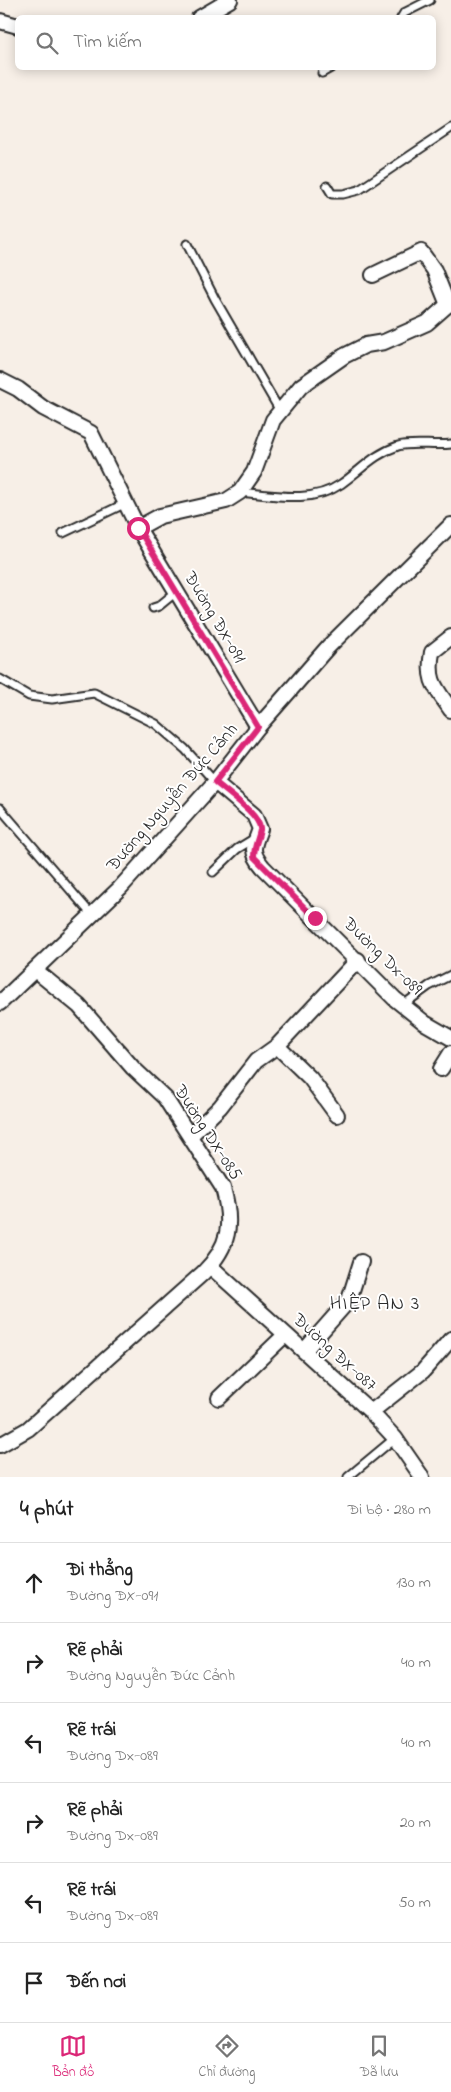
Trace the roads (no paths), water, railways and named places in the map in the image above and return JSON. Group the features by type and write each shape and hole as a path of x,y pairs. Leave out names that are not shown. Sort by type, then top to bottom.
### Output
{"street":[{"path":"204,15 230,0"},
{"path":"0,21 15,25"},
{"path":"138,528 160,516 226,501 240,492 254,472 272,420 301,386 344,356 366,346 384,342 426,323 449,303 434,270 422,252 374,275"},
{"name":"Đường ĐX-091","path":"0,380 18,389 43,408 91,433 124,504 258,727"},
{"name":"Đường Nguyễn Đức Cảnh","path":"0,1003 120,888 215,782 258,727 345,628 415,563 451,525"},
{"path":"451,636 432,652 428,670 435,688 451,710"},
{"name":"Đường Dx-089","path":"215,782 254,815 260,829 254,846 254,857 403,1005 425,1023 451,1038"},
{"path":"190,1136 220,1108 256,1061 276,1046 358,960"},
{"name":"Đường DX-085","path":"0,1446 28,1429 210,1266 225,1243 229,1229 228,1204 223,1188 165,1098 132,1068 79,1006 34,970"},
{"path":"276,1046 310,1078 337,1115"},
{"path":"441,1069 451,1053"},
{"path":"304,1351 348,1300 361,1262"},
{"name":"Đường ĐX-087","path":"210,1266 371,1412 395,1438 422,1477"},
{"path":"219,1398 285,1335"},
{"path":"371,1412 423,1371 451,1339"}],"lane":[{"path":"406,15 430,0"},
{"path":"322,72 326,70"},
{"path":"326,186 332,194 343,194 359,190 451,128"},
{"path":"187,244 215,299 280,411"},
{"path":"240,492 294,498 314,495 339,485 378,454 400,445 434,446 451,444"},
{"path":"63,533 124,504"},
{"path":"152,608 159,606 176,592"},
{"path":"0,679 29,696 52,699 94,693 156,724 185,748 215,782"},
{"path":"0,808 92,915"},
{"path":"213,872 237,849 257,837"},
{"path":"403,1005 429,986 451,975"},
{"path":"348,1477 395,1438"}],"district":[{"name":"HIỆP AN 3","path":"375,1304"}]}
